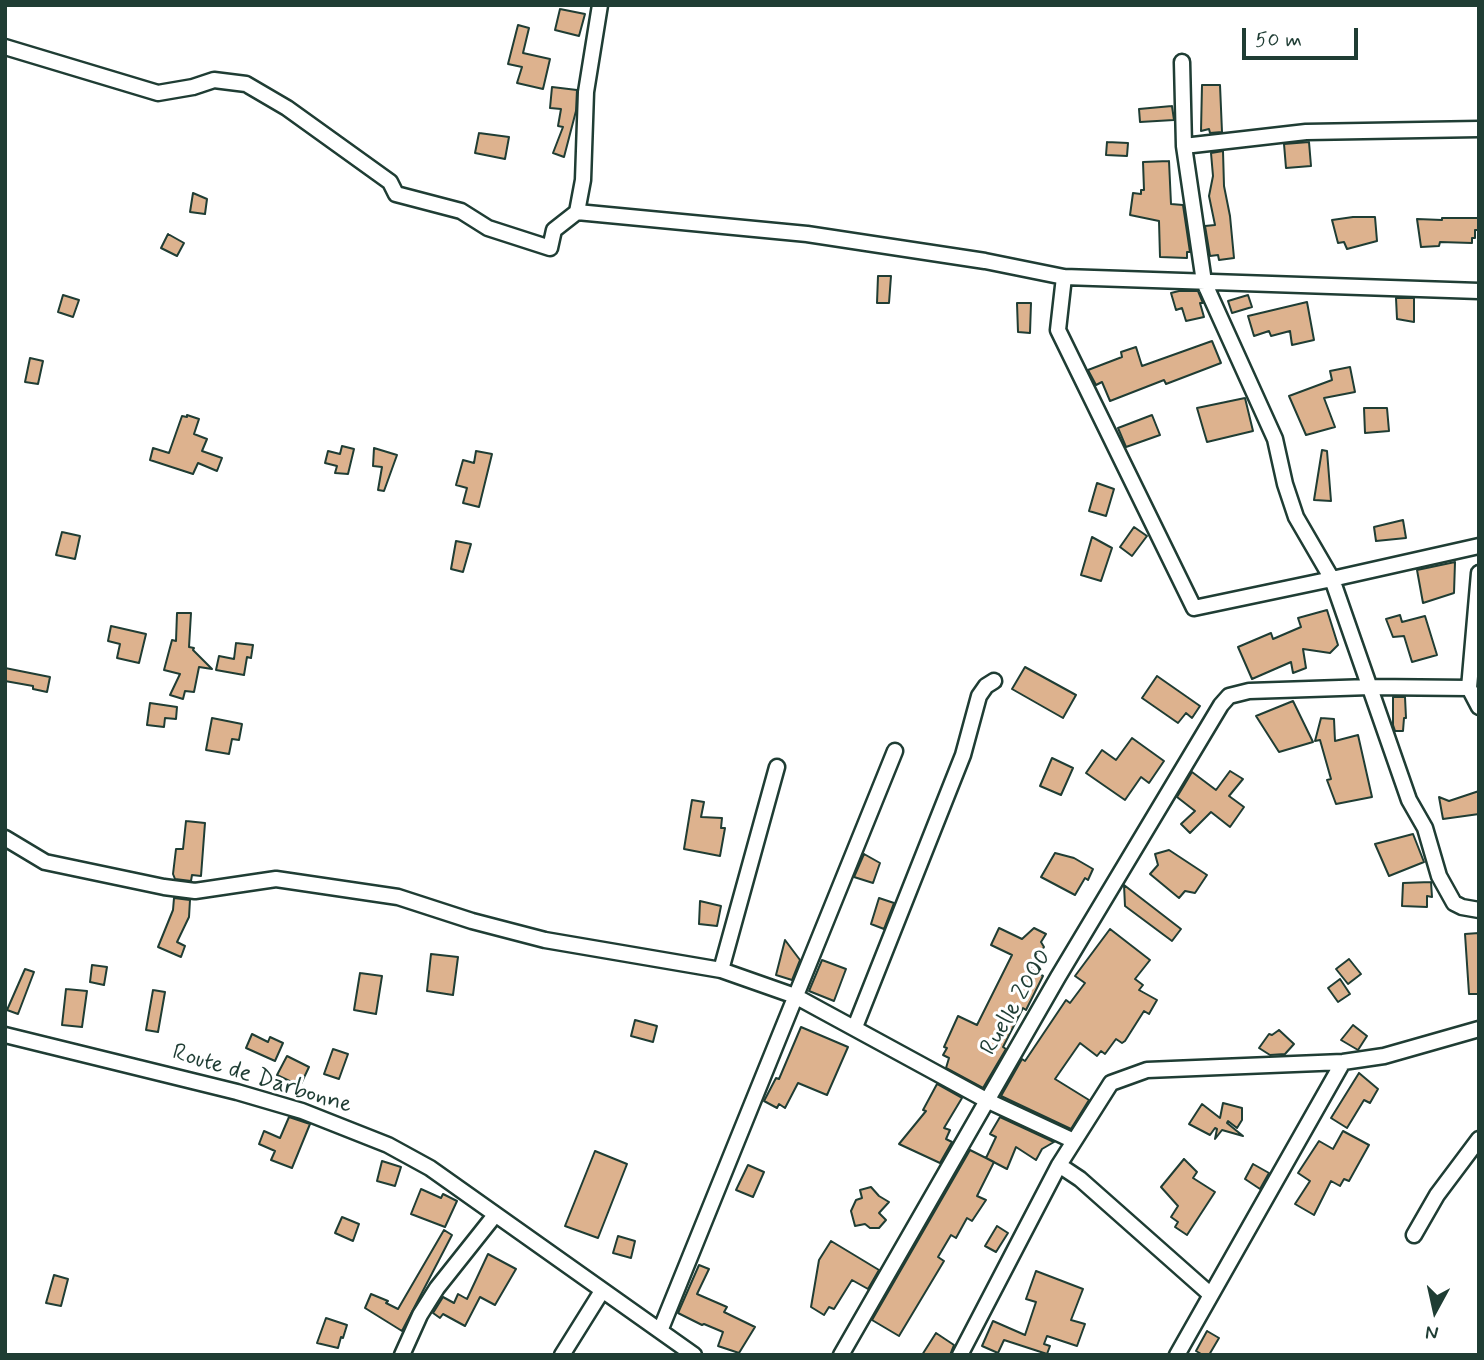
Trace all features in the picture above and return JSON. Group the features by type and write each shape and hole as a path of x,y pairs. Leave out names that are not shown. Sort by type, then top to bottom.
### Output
{"street":[{"path":"5,47 158,93 214,80 246,84 287,107 390,181 396,194 461,211 488,228 551,248 554,230 577,212 583,180 586,92 600,5"},
{"path":"1182,61 1184,146 1205,282 1275,439 1296,517 1332,579 1409,800 1425,828 1439,876 1454,903 1479,910"},
{"path":"1184,146 1306,132 1479,129"},
{"path":"577,212 807,234 985,261 1064,277 1479,291"},
{"path":"1064,277 1058,330 1194,607 1479,546"},
{"path":"1479,573 1469,688 1479,707"},
{"path":"855,1027 963,755 979,696 994,681"},
{"path":"1370,687 1469,688"},
{"name":"Ruelle 2000","path":"841,1355 986,1100 1221,705 1229,696 1249,691 1370,687"},
{"path":"660,1331 895,751"},
{"path":"721,970 777,766"},
{"path":"5,838 45,862 164,887 195,891 276,879 398,897 472,921 545,940 721,970 795,996 986,1100 1074,1141"},
{"path":"960,1355 1059,1165 1111,1083 1147,1070 1343,1062 1384,1056 1479,1029"},
{"name":"Route de Darbonne","path":"5,1035 237,1091 302,1111 388,1145 430,1168 694,1355"},
{"path":"1177,1355 1343,1062"},
{"path":"1414,1235 1437,1195 1479,1139"},
{"path":"1059,1165 1080,1179 1211,1295"},
{"path":"402,1355 433,1294 495,1215"},
{"path":"562,1355 602,1291"}],"building":[{"path":"560,9 585,14 579,36 555,30"},
{"path":"518,25 529,28 523,53 550,59 543,89 517,83 522,67 508,64"},
{"path":"1202,85 1220,85 1222,132 1210,133 1209,129 1201,131"},
{"path":"552,87 577,90 576,111 564,157 553,153 563,127 558,126 561,109 550,108"},
{"path":"1172,106 1174,120 1140,122 1139,109"},
{"path":"479,133 509,137 505,159 475,153"},
{"path":"1107,142 1128,143 1127,156 1106,155"},
{"path":"1309,142 1311,166 1286,168 1284,144"},
{"path":"1223,151 1224,186 1234,258 1219,260 1218,255 1210,256 1205,226 1215,225 1209,196 1213,176 1211,153"},
{"path":"1169,161 1171,204 1183,205 1190,252 1187,252 1187,258 1160,257 1159,221 1130,215 1133,193 1141,194 1141,190 1144,190 1143,162"},
{"path":"193,193 207,199 205,214 190,212"},
{"path":"1375,217 1377,241 1347,249 1344,242 1338,243 1332,220"},
{"path":"1479,218 1479,230 1475,230 1472,243 1440,242 1439,246 1421,247 1417,219"},
{"path":"168,234 184,243 177,256 161,248"},
{"path":"878,276 891,276 889,303 877,303"},
{"path":"1198,291 1203,303 1200,303 1204,317 1186,321 1182,308 1176,310 1171,293"},
{"path":"63,295 79,300 73,317 58,312"},
{"path":"1248,295 1252,307 1232,313 1228,301"},
{"path":"1396,298 1414,298 1414,322 1397,319"},
{"path":"1307,302 1314,340 1292,345 1290,331 1271,336 1269,331 1254,336 1248,316"},
{"path":"1017,303 1031,303 1030,333 1018,332"},
{"path":"1212,341 1221,363 1166,384 1164,380 1110,401 1102,382 1096,385 1088,370 1122,357 1121,352 1136,347 1142,366"},
{"path":"30,358 43,361 38,384 25,382"},
{"path":"1350,367 1355,392 1324,398 1335,427 1306,435 1289,396 1332,380 1330,371"},
{"path":"1245,398 1253,431 1207,442 1197,408"},
{"path":"1364,408 1387,408 1389,431 1365,433"},
{"path":"1152,415 1160,435 1126,447 1118,428"},
{"path":"182,416 199,419 194,434 207,439 202,451 222,458 217,471 198,463 193,474 150,460 153,448 169,453"},
{"path":"342,446 354,449 348,474 335,473 337,466 325,463 328,451 340,454"},
{"path":"374,448 397,455 384,491 378,490 382,467 373,466"},
{"path":"1322,450 1327,451 1331,501 1314,500"},
{"path":"476,451 492,454 479,507 463,503 467,488 456,485 463,460 474,463"},
{"path":"1097,483 1114,489 1106,516 1089,511"},
{"path":"1403,520 1406,538 1376,541 1374,527"},
{"path":"1134,527 1147,536 1132,556 1120,547"},
{"path":"62,532 80,536 75,559 56,555"},
{"path":"1092,537 1112,548 1101,581 1081,575"},
{"path":"456,541 471,544 463,572 451,569"},
{"path":"1455,562 1454,593 1423,603 1417,570"},
{"path":"1327,610 1338,645 1330,653 1303,649 1306,668 1293,673 1291,662 1252,679 1238,647 1271,633 1273,639 1301,627 1298,618"},
{"path":"177,613 191,613 189,647 194,648 212,669 199,667 194,692 185,691 183,699 170,695 180,674 164,670 172,640 176,641"},
{"path":"1400,615 1402,622 1425,616 1437,655 1412,662 1404,636 1393,637 1386,619"},
{"path":"111,626 146,634 139,663 117,658 120,644 108,641"},
{"path":"236,643 253,645 251,658 247,657 244,675 216,670 219,656 234,659"},
{"path":"1025,667 1076,695 1063,718 1012,689"},
{"path":"5,668 50,677 47,692 33,689 33,686 5,681"},
{"path":"1157,676 1200,706 1192,718 1186,713 1178,723 1142,698"},
{"path":"1393,697 1405,697 1406,718 1403,731 1395,731 1393,725"},
{"path":"1293,701 1313,742 1279,752 1256,716"},
{"path":"150,703 177,707 176,719 165,718 164,727 147,725"},
{"path":"212,718 242,724 239,740 232,739 229,754 206,750"},
{"path":"1321,718 1334,719 1335,741 1358,735 1372,797 1336,804 1327,780 1331,779 1320,740 1315,741"},
{"path":"1132,738 1164,761 1149,783 1141,777 1125,800 1086,773 1102,750 1116,760"},
{"path":"1052,758 1073,768 1061,795 1040,786"},
{"path":"1230,771 1243,779 1229,796 1244,807 1230,827 1211,812 1190,833 1181,824 1195,811 1177,797 1192,772 1216,790"},
{"path":"1479,791 1479,814 1443,819 1439,797 1449,801"},
{"path":"692,800 704,802 701,817 722,818 721,828 725,828 720,856 684,849"},
{"path":"186,821 205,823 201,876 192,875 191,881 175,879 173,874 176,849 183,849"},
{"path":"1413,834 1424,862 1389,876 1375,844"},
{"path":"1169,850 1207,875 1195,893 1185,891 1179,898 1150,874 1158,865 1155,854"},
{"path":"1055,853 1074,858 1093,869 1088,880 1085,878 1075,895 1041,877"},
{"path":"864,854 880,863 873,883 854,877"},
{"path":"1431,882 1432,897 1427,896 1427,907 1402,906 1403,883"},
{"path":"1124,885 1181,929 1172,941 1125,906"},
{"path":"174,898 190,900 189,917 177,942 185,946 181,957 158,947 173,910"},
{"path":"879,898 894,903 884,929 871,924"},
{"path":"700,901 721,906 717,926 699,924"},
{"path":"999,928 1022,939 1034,928 1046,934 1041,942 1044,947 1030,969 1043,976 1026,1010 1023,1008 1003,1047 1006,1049 983,1088 946,1068 949,1058 943,1055 958,1016 977,1025 1012,955 991,945"},
{"path":"1110,929 1150,960 1135,979 1143,985 1139,990 1157,1000 1149,1014 1144,1011 1125,1041 1122,1043 1116,1039 1105,1054 1101,1051 1097,1056 1080,1043 1055,1079 1089,1100 1071,1129 1001,1096 1022,1059 1025,1061 1066,1000 1070,1003 1085,983 1075,976"},
{"path":"1479,933 1479,994 1469,994 1465,934"},
{"path":"785,940 800,960 792,980 776,975"},
{"path":"431,954 458,957 453,995 427,991"},
{"path":"1349,959 1361,974 1348,984 1336,969"},
{"path":"822,960 846,969 834,1001 809,991"},
{"path":"92,965 107,967 104,985 90,982"},
{"path":"25,969 34,972 18,1014 7,1010"},
{"path":"360,973 382,976 376,1014 354,1010"},
{"path":"1340,979 1350,994 1338,1002 1328,988"},
{"path":"66,989 87,991 82,1027 62,1025"},
{"path":"153,990 165,992 158,1032 146,1030"},
{"path":"635,1020 657,1026 653,1042 631,1036"},
{"path":"1353,1025 1367,1036 1358,1050 1341,1040"},
{"path":"801,1027 848,1047 827,1095 798,1083 785,1108 779,1104 777,1108 764,1101 776,1078 779,1079"},
{"path":"1279,1030 1294,1044 1285,1054 1270,1055 1259,1048 1269,1034"},
{"path":"252,1034 268,1042 270,1037 283,1043 275,1061 246,1048"},
{"path":"333,1049 348,1054 339,1079 324,1074"},
{"path":"287,1056 309,1067 300,1086 277,1075"},
{"path":"1359,1073 1378,1089 1370,1103 1364,1100 1347,1128 1331,1118"},
{"path":"937,1084 962,1098 944,1128 950,1130 946,1139 952,1142 940,1163 899,1144 926,1111 923,1110"},
{"path":"1223,1103 1242,1108 1242,1120 1237,1128 1228,1121 1227,1123 1243,1136 1222,1130 1215,1139 1217,1129 1210,1135 1189,1124 1202,1104 1220,1118"},
{"path":"289,1117 310,1124 292,1168 271,1160 275,1151 259,1144 264,1131 280,1138"},
{"path":"1000,1117 1054,1142 1042,1149 1036,1160 1016,1147 1007,1169 986,1158 996,1137 990,1134"},
{"path":"1343,1131 1369,1145 1349,1181 1344,1179 1340,1186 1331,1181 1314,1215 1295,1204 1310,1181 1298,1173 1319,1141 1333,1149"},
{"path":"970,1150 994,1162 977,1196 986,1200 972,1221 967,1218 956,1238 951,1235 938,1257 944,1261 899,1336 872,1320"},
{"path":"595,1151 627,1164 598,1238 565,1226"},
{"path":"1184,1159 1197,1172 1193,1178 1215,1192 1187,1235 1175,1227 1178,1222 1171,1217 1178,1206 1161,1187"},
{"path":"382,1161 401,1167 395,1186 377,1181"},
{"path":"1253,1164 1269,1173 1260,1189 1245,1179"},
{"path":"748,1165 764,1172 753,1197 736,1190"},
{"path":"871,1187 889,1202 879,1213 886,1220 879,1228 870,1228 865,1224 855,1226 851,1211 856,1200 862,1198 860,1190"},
{"path":"421,1189 441,1198 443,1194 457,1201 445,1227 411,1214"},
{"path":"342,1217 359,1224 353,1241 335,1233"},
{"path":"997,1226 1008,1233 996,1252 985,1246"},
{"path":"444,1230 452,1235 402,1331 365,1308 371,1294 388,1301 386,1303 398,1309"},
{"path":"618,1236 635,1241 631,1258 613,1253"},
{"path":"831,1241 879,1270 868,1289 852,1280 834,1309 829,1307 824,1315 811,1307 819,1260"},
{"path":"488,1254 516,1269 495,1305 480,1297 465,1326 443,1314 440,1318 433,1313 443,1297 454,1303 458,1294 467,1299"},
{"path":"699,1265 709,1269 697,1294 727,1307 724,1312 755,1327 739,1353 718,1346 723,1332 678,1313"},
{"path":"1036,1271 1083,1289 1071,1320 1085,1324 1077,1346 1047,1336 1044,1344 1050,1346 1047,1354 1004,1340 998,1353 982,1346 993,1321 1025,1335 1036,1302 1026,1299"},
{"path":"54,1275 68,1279 61,1306 46,1303"},
{"path":"326,1318 347,1325 338,1348 317,1343"},
{"path":"1207,1331 1219,1338 1209,1355 1203,1355 1196,1351"},
{"path":"936,1333 954,1345 950,1355 922,1355"}]}
